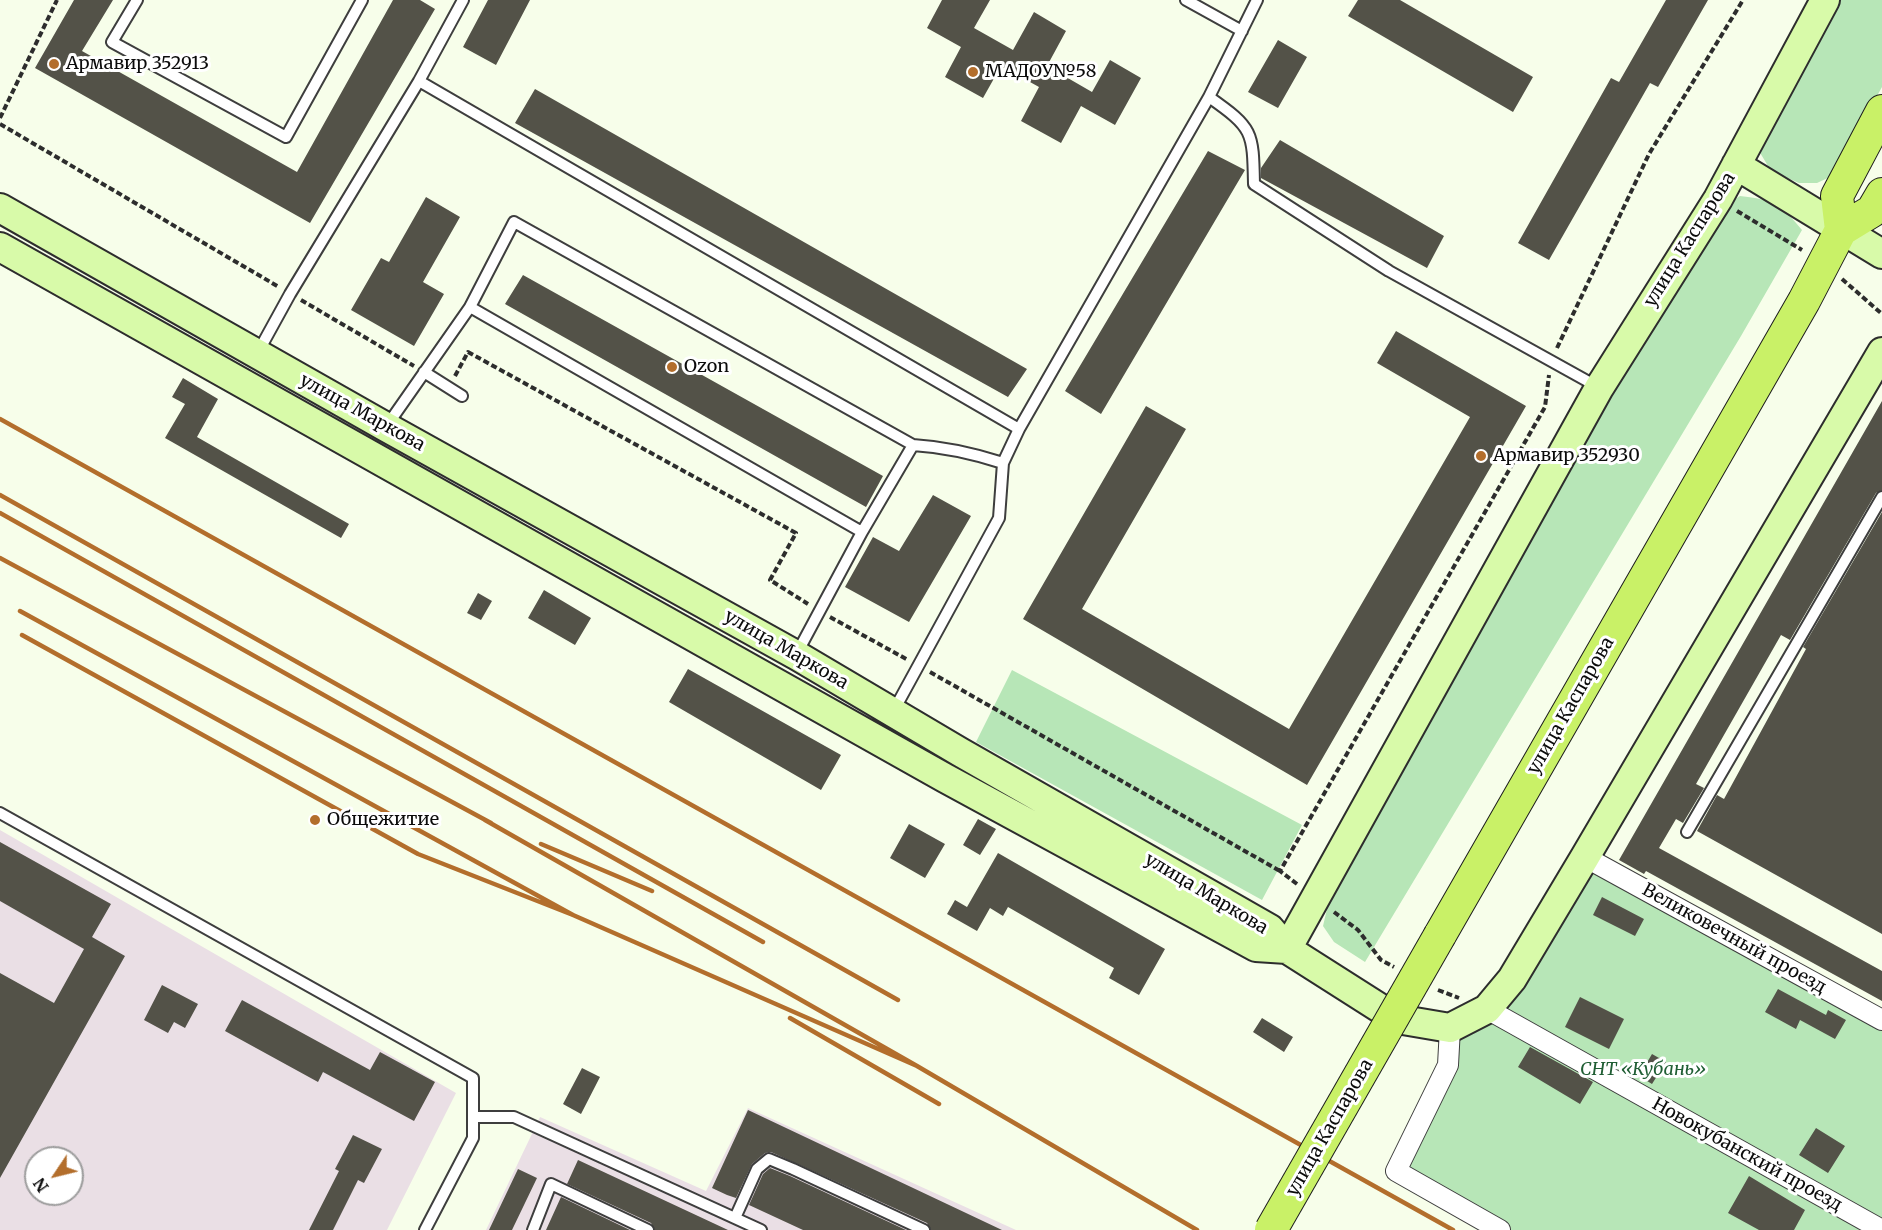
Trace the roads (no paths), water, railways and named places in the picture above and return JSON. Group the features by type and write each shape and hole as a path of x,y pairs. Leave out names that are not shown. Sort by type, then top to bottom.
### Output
{"main road":[{"name":"улица Каспарова","path":"1287,949 1599,388 1718,199 1825,0"},
{"path":"1841,230 1837,196 1882,111"},
{"path":"1736,165 1882,254"},
{"path":"1841,230 1872,212 1882,194"},
{"name":"улица Маркова","path":"0,208 386,427 796,655 1269,928 1287,949"},
{"name":"улица Каспарова","path":"1271,1230 1798,312 1841,230"},
{"name":"улица Маркова","path":"0,247 238,386 369,456 878,741 1256,947 1287,949"},
{"path":"1287,949 1397,1019 1450,1028 1487,1009 1512,979 1882,352"}],"street":[{"path":"369,456 386,427"},
{"path":"778,686 796,655"},
{"path":"878,741 893,712"},
{"name":"Великовечный проезд","path":"1585,857 1882,1020"},
{"name":"Новокубанский проезд","path":"1487,1009 1882,1230"},
{"path":"1450,1028 1448,1065 1396,1171 1500,1230"}],"lane":[{"path":"136,0 112,42 286,137 362,0"},
{"path":"257,354 290,294 419,81 463,0"},
{"path":"1186,0 1242,31"},
{"path":"893,712 999,518 1002,463 1019,429 1209,97 1257,0"},
{"path":"419,81 1019,429"},
{"path":"1209,97 1240,121 1250,134 1254,184 1389,271 1599,388"},
{"path":"386,427 470,307 514,222 913,445 944,447 973,453 1002,463"},
{"path":"470,307 862,532"},
{"path":"424,372 462,396"},
{"path":"796,655 862,532 913,445"},
{"path":"1687,832 1882,497"},
{"path":"0,813 473,1078 473,1138 425,1230"},
{"path":"473,1117 514,1117 761,1230"},
{"path":"735,1218 757,1169 769,1160 793,1168 924,1230"},
{"path":"533,1230 551,1184 648,1230"}],"railway":[{"path":"0,419 1453,1230"},
{"path":"0,495 898,1000"},
{"path":"0,513 763,942"},
{"path":"0,558 491,823"},
{"path":"20,611 573,915 418,854 22,635"},
{"path":"485,820 917,1066 573,915"},
{"path":"541,844 652,891"},
{"path":"790,1018 939,1104"},
{"path":"917,1066 1197,1230"}],"place":[{"name":"Армавир 352913","path":"54,64"},
{"name":"МАДОУ№58","path":"973,72"},
{"name":"Ozon","path":"672,367"},
{"name":"Армавир 352930","path":"1481,456"},
{"name":"Общежитие","path":"315,820"}],"park label":[{"name":"СНТ «Кубань»","path":"1643,1070"}]}
